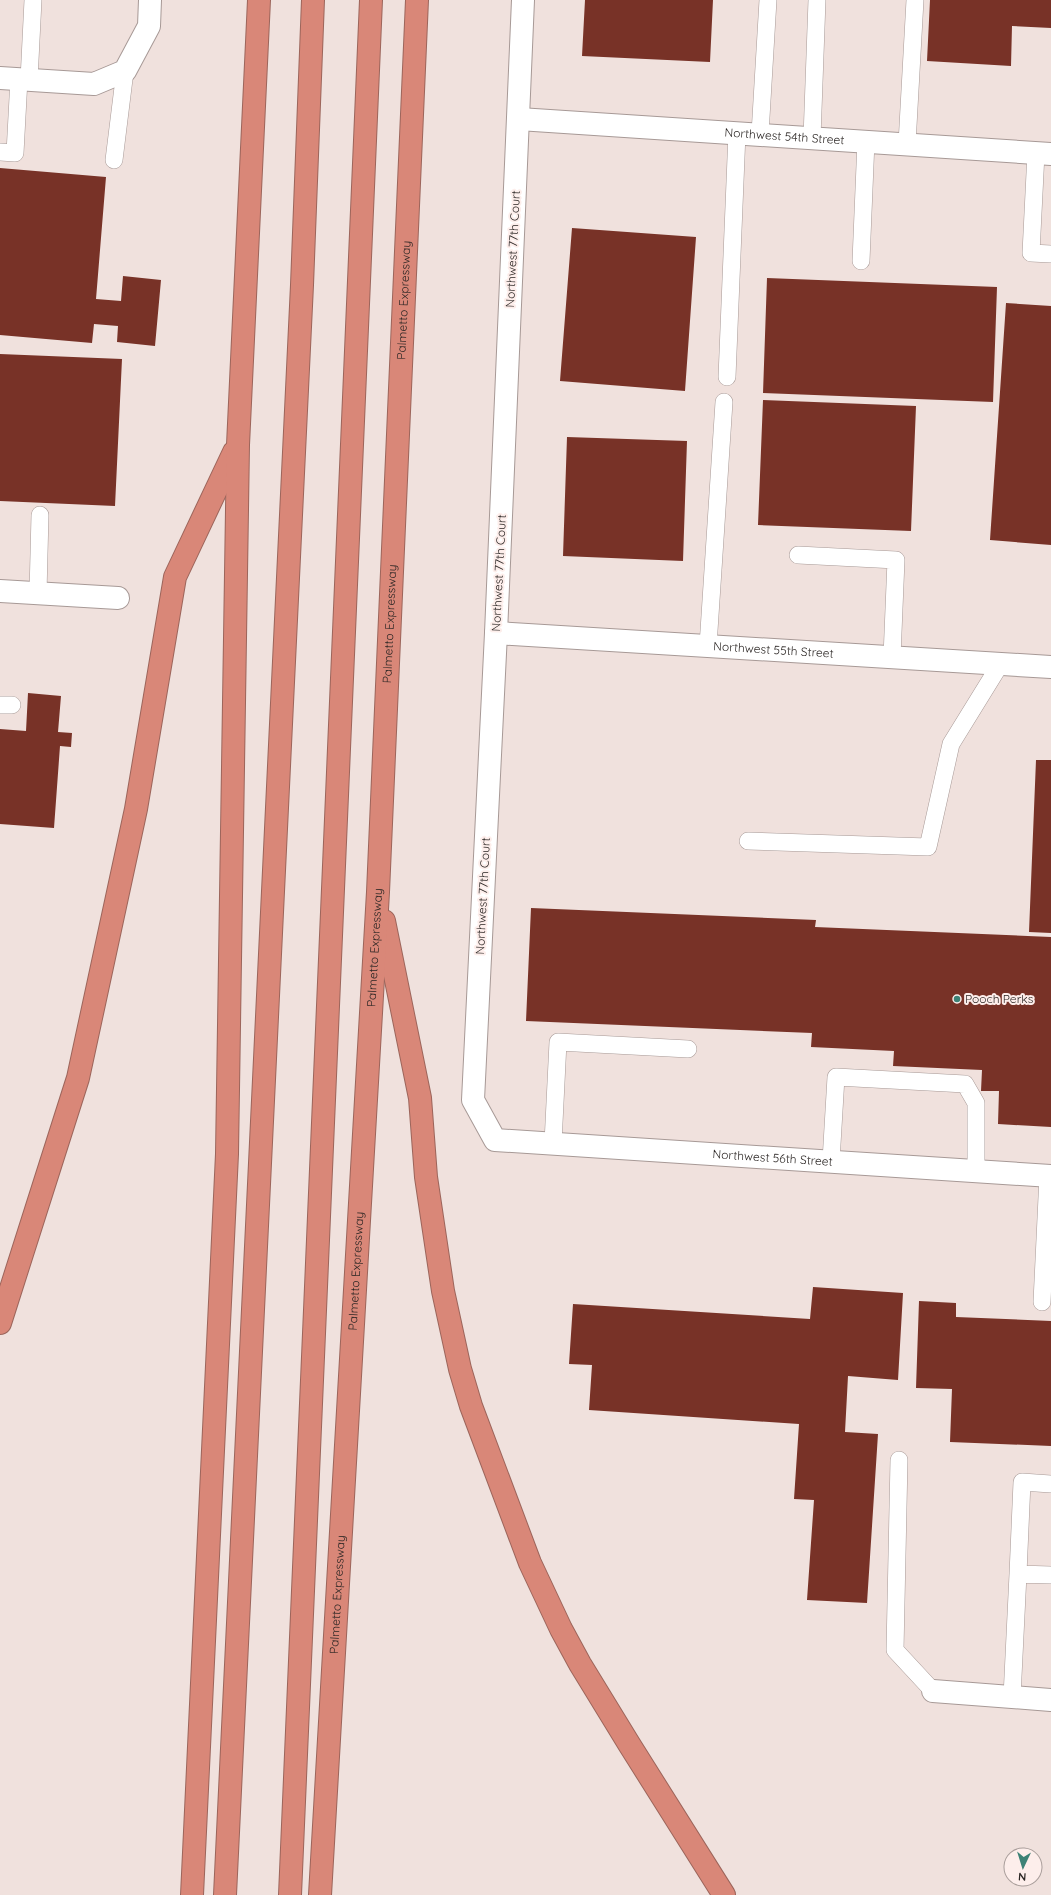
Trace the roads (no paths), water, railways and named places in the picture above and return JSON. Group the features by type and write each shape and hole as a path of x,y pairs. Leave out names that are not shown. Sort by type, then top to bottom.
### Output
{"highway":[{"path":"192,1895 227,1154 238,445 259,0"},
{"path":"225,1895 302,286 313,0"},
{"path":"290,1895 371,0"},
{"name":"Palmetto Expressway","path":"320,1895 378,892 417,0"},
{"path":"0,1323 78,1078 136,809 175,577 238,445"},
{"path":"378,892 420,1098 426,1177 443,1291 460,1369 471,1406 524,1550 561,1629 612,1718 724,1895"}],"street":[{"path":"16,79 94,84 125,71 148,26 150,0"},
{"name":"Northwest 77th Court","path":"495,1140 473,1100 496,633 523,0"},
{"name":"Northwest 54th Street","path":"519,119 1043,153"},
{"path":"0,591 118,598"},
{"name":"Northwest 55th Street","path":"496,633 1051,667"},
{"name":"Northwest 56th Street","path":"495,1140 1050,1176"},
{"path":"934,1691 1051,1700"}],"lane":[{"path":"0,152 15,153 16,79 33,0"},
{"path":"760,134 768,0"},
{"path":"812,138 817,0"},
{"path":"907,144 914,0"},
{"path":"114,160 125,71"},
{"path":"727,377 737,133"},
{"path":"861,261 866,141"},
{"path":"1043,153 1031,253 1051,254"},
{"path":"708,646 724,402"},
{"path":"38,593 40,515"},
{"path":"798,556 896,560 892,657"},
{"path":"748,841 928,846 951,744 1001,663"},
{"path":"553,1143 558,1042 688,1049"},
{"path":"830,1162 836,1077 965,1084 976,1103 976,1171"},
{"path":"1042,1302 1050,1176"},
{"path":"899,1460 895,1650 934,1691"},
{"path":"1012,1697 1022,1482 1051,1484"},
{"path":"1018,1574 1051,1575"}],"place":[{"name":"Pooch Perks","path":"957,999"}]}
